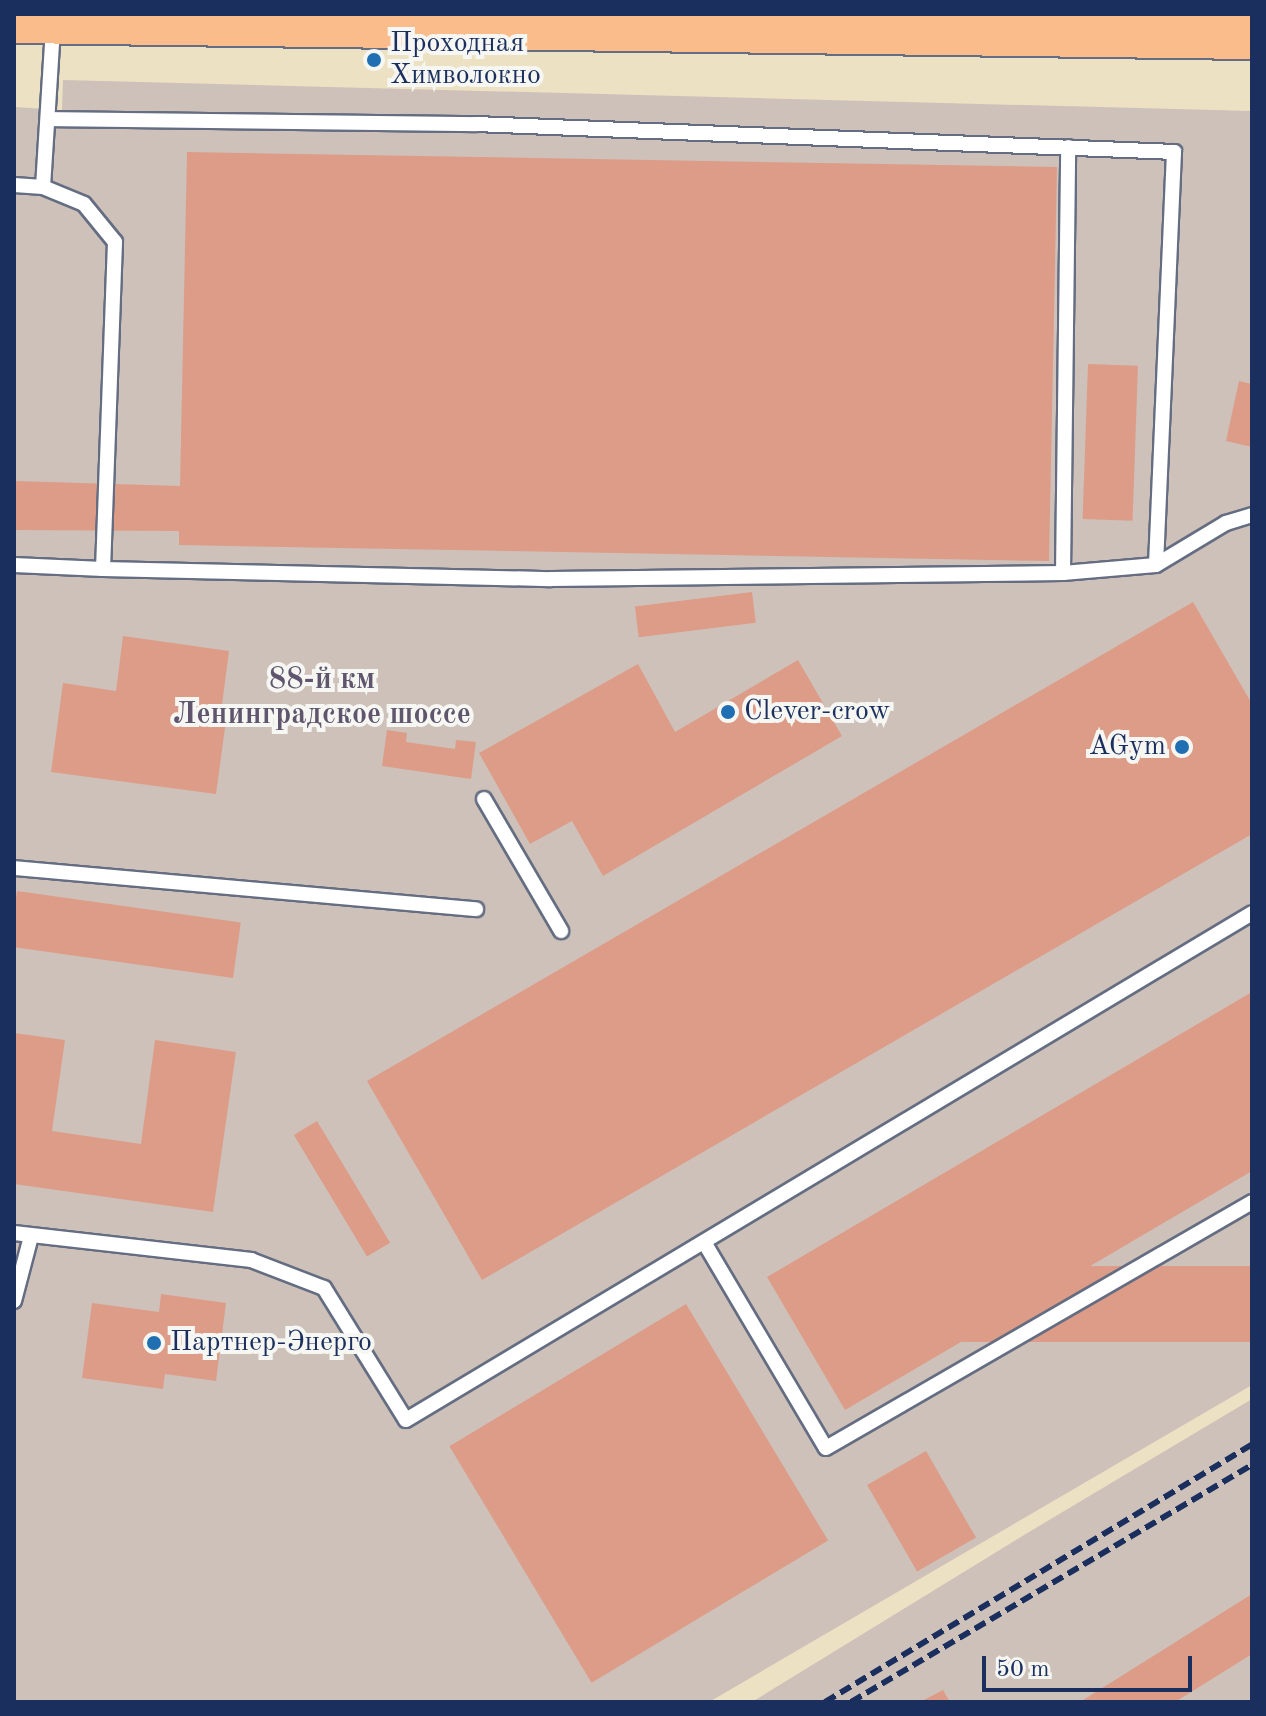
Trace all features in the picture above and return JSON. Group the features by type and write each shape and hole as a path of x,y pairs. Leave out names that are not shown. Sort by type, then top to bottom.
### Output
{"highway":[{"path":"34,22 1252,37"}],"lane":[{"path":"34,22 49,119 43,187"},
{"path":"49,119 475,124 1174,152 1156,565"},
{"path":"1063,573 1068,147"},
{"path":"14,185 43,187 84,204 115,242 103,569"},
{"path":"14,565 551,579 1063,573 1156,565 1226,523 1252,515"},
{"path":"484,799 561,931"},
{"path":"14,868 476,909"},
{"path":"14,1233 251,1260 324,1288 406,1420 1252,913"},
{"path":"704,1242 826,1448 1252,1202"},
{"path":"14,1301 31,1236"}],"shaded area":[{"path":"63,80 1252,111 1252,1385 709,1702 14,1702 14,107 62,110"},
{"path":"1252,1399 1252,1702 752,1702 1024,1535"}],"building":[{"path":"187,152 1057,167 1049,561 179,545 179,531 14,530 14,481 180,486"},
{"path":"1088,364 1138,366 1133,521 1083,519"},
{"path":"1239,381 1252,384 1252,447 1226,441"},
{"path":"752,592 756,623 639,637 635,606"},
{"path":"1193,602 1252,704 1252,834 482,1280 367,1081"},
{"path":"123,636 229,651 222,705 228,706 216,794 51,772 63,683 116,691"},
{"path":"798,660 842,736 603,876 572,821 530,844 479,753 638,664 675,732"},
{"path":"387,730 407,733 406,742 455,749 456,740 476,742 471,779 382,766"},
{"path":"17,891 241,922 233,978 14,947"},
{"path":"1252,992 1252,1171 845,1410 767,1277"},
{"path":"14,1033 65,1040 52,1131 141,1144 155,1040 236,1052 213,1212 14,1184"},
{"path":"317,1121 390,1243 367,1257 294,1135"},
{"path":"952,1266 1252,1266 1252,1342 952,1342"},
{"name":"Партнер-Энерго","path":"161,1294 226,1303 216,1381 165,1374 163,1389 82,1378 92,1303 159,1312"},
{"path":"686,1304 828,1541 592,1683 449,1446"},
{"path":"926,1451 976,1538 917,1572 867,1485"},
{"path":"1252,1594 1252,1654 1175,1702 1080,1702"},
{"path":"943,1690 950,1702 920,1702"}],"railway":[{"path":"825,1702 1252,1444"},
{"path":"851,1702 1252,1465"}],"place":[{"name":"Проходная Химволокно","path":"374,60"},
{"name":"Clever-crow","path":"728,712"},
{"name":"AGym","path":"1182,747"},
{"name":"Партнер-Энерго","path":"154,1343"}],"district":[{"name":"88-й км Ленинградское шоссе","path":"322,697"}]}
